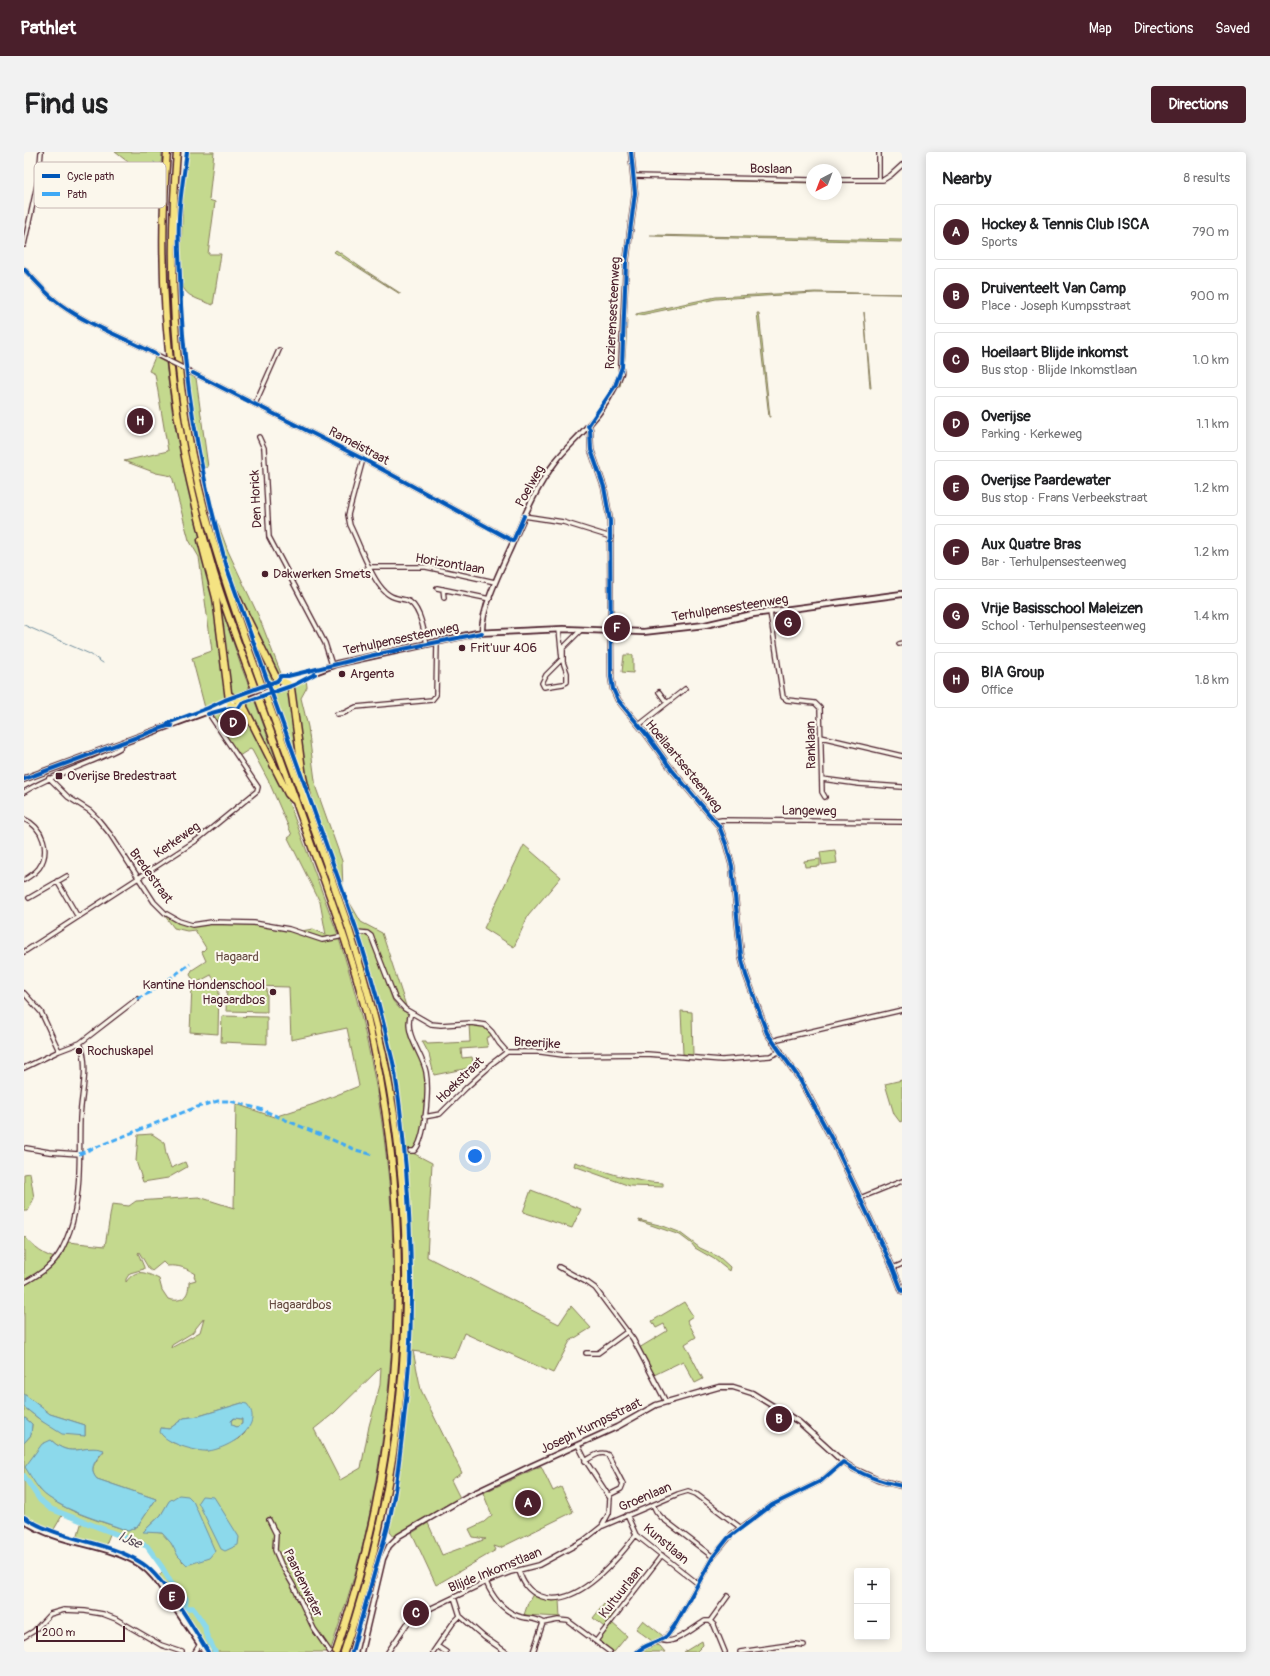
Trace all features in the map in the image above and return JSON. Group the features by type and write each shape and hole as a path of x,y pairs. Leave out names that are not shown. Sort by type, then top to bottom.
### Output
{"highway":[{"path":"166,172 167,152"},
{"path":"176,152 173,213 176,329 180,376 199,484 222,570 238,621 313,824 362,969 376,1021 390,1090 396,1131 406,1238 402,1388 392,1458 372,1556 344,1652"},
{"path":"164,208 164,251 172,379 181,435 199,519 214,574 338,920 366,1011 388,1128 398,1239 399,1274 397,1351 383,1471 365,1555 337,1650"},
{"path":"199,519 198,529 218,610 230,700 247,712"},
{"path":"207,564 214,574"},
{"path":"222,570 228,577 273,672 283,684"},
{"path":"273,672 280,677 283,684 313,824"},
{"path":"269,691 283,684"},
{"path":"230,700 243,700 250,692"},
{"path":"243,700 247,712 288,794 296,802"}],"main road":[{"name":"Terhulpensesteenweg","path":"250,692 283,684 332,665 482,633 559,629 643,632 705,625 770,612 902,594"},
{"path":"243,700 269,691"},
{"path":"24,779 209,711 230,700"},
{"path":"24,1520 50,1534 102,1549 129,1558 140,1564 157,1581 205,1652"}],"street":[{"path":"40,162 41,152"},
{"name":"Rozierensesteenweg","path":"588,426 615,386 622,367 626,263 635,193 631,152"},
{"path":"879,152 880,180"},
{"path":"842,180 886,179 902,165"},
{"name":"Boslaan","path":"634,176 806,180"},
{"path":"24,245 34,199"},
{"name":"Rameistraat","path":"24,269 47,293 78,316 363,459 513,541"},
{"path":"255,404 279,350"},
{"path":"588,426 590,429 591,450 604,487 610,521 612,631"},
{"name":"Poelweg","path":"482,633 482,623 495,582 530,502 553,465 588,426"},
{"name":"Den Horick","path":"260,437 264,448 269,537 325,643 332,665"},
{"path":"363,459 348,515 350,525 382,589 398,600 407,600 413,604 420,615 427,644"},
{"path":"524,516 563,522 611,537"},
{"name":"Horizontlaan","path":"356,574 370,567 426,567 495,582"},
{"path":"437,588 490,599"},
{"path":"443,589 444,598"},
{"name":"Ranklaan","path":"770,612 783,698 787,700 815,703 819,706 822,792 825,797"},
{"path":"559,629 562,659 543,679 542,683 544,686 559,685 567,682 567,673 563,662 562,648 581,630"},
{"name":"Hoeilaartsesteenweg","path":"612,631 611,677 613,689 621,705 639,725 678,776 716,821 726,844 732,866 742,956 745,969 767,1032 772,1042 799,1078 835,1145 893,1268 902,1291"},
{"path":"337,714 344,713 356,707 432,700 436,695 436,642"},
{"path":"639,725 685,689"},
{"path":"659,692 667,703"},
{"name":"Kerkeweg","path":"24,952 197,840 258,790 258,787 211,717 209,711"},
{"path":"821,737 902,756"},
{"path":"24,792 49,778 109,754 120,748 122,742"},
{"path":"29,777 34,786"},
{"name":"Bredestraat","path":"49,778 68,797 90,811 97,818 158,907 171,917 186,924 212,922 254,923 289,929 322,940 340,937"},
{"path":"822,779 859,784 902,786"},
{"path":"24,819 37,828 45,849 40,867 24,880"},
{"name":"Langeweg","path":"716,821 819,820 902,822"},
{"path":"29,898 67,876"},
{"path":"57,881 78,917"},
{"name":"Breerijke","path":"357,932 367,932 371,936 395,998 399,1004 425,1021 436,1025 471,1023 484,1025 492,1032 507,1052 646,1054 722,1060 770,1056 780,1051"},
{"path":"24,993 41,1012 59,1052"},
{"path":"24,1068 80,1043 137,1000"},
{"path":"772,1042 778,1039 902,1010"},
{"name":"Hoekstraat","path":"410,1151 415,1149 419,1144 424,1117 427,1082 426,1071 409,1029 411,1013"},
{"path":"24,1283 42,1273 52,1264 62,1249 75,1214 80,1119 84,1077 83,1049 80,1043"},
{"name":"Hoekstraat","path":"424,1117 440,1114 490,1065 507,1052"},
{"path":"26,1148 79,1154"},
{"path":"861,1199 902,1181"},
{"path":"893,1268 902,1264"},
{"path":"559,1267 592,1285 628,1331 646,1362 666,1402"},
{"path":"586,1353 598,1353 628,1331"},
{"name":"Joseph Kumpsstraat","path":"361,1652 383,1559 389,1546 394,1540 466,1497 622,1425 656,1405 720,1387 733,1387 746,1390 799,1422 843,1462 862,1474 902,1486"},
{"path":"578,1445 585,1460 609,1495 610,1513"},
{"path":"585,1460 601,1453 606,1453 608,1455 623,1484 621,1489 609,1495"},
{"path":"637,1652 642,1648 662,1640 671,1630 713,1557 728,1538 772,1505 821,1481 843,1462"},
{"name":"Groenlaan","path":"602,1526 683,1492 692,1492 741,1528"},
{"path":"653,1505 662,1518 713,1557"},
{"name":"Groenlaan","path":"610,1513 617,1520"},
{"name":"Blijde Inkomstlaan","path":"388,1652 407,1624 421,1612 486,1582 538,1565 583,1541 602,1526 610,1513"},
{"name":"Kunstlaan","path":"627,1515 636,1535 697,1583"},
{"name":"Paardenwater","path":"269,1520 276,1534 275,1550 280,1564 293,1585 314,1629 330,1652"},
{"path":"519,1571 526,1586 536,1594 550,1599 568,1597 596,1578 608,1567 636,1535"},
{"name":"Kultuurlaan","path":"596,1641 662,1555"},
{"path":"486,1582 492,1595 508,1611 522,1617 538,1619 543,1622 558,1620 568,1621 610,1652"},
{"path":"662,1640 668,1642 675,1640 705,1621 710,1621 728,1596"},
{"path":"454,1597 460,1616 484,1637 506,1652"},
{"path":"24,1637 34,1631 50,1614 64,1610 78,1611 103,1614 116,1618 161,1645 182,1652"},
{"path":"433,1652 453,1623 460,1616"},
{"path":"710,1621 714,1625 725,1652"},
{"path":"533,1652 543,1622"},
{"path":"195,1652 200,1644"},
{"path":"740,1652 795,1644 804,1645"},
{"path":"437,1646 446,1652"}],"green space":[{"path":"115,152 162,152 161,162 128,162"},
{"path":"185,152 214,152 209,200 215,202 208,254 221,254 213,305 189,295 184,289 182,282 181,267"},
{"path":"692,179 806,183 692,180"},
{"path":"650,236 902,240 902,242"},
{"path":"336,250 400,293 400,294 334,252"},
{"path":"815,292 902,294 815,293 716,299 636,316 636,314 716,297"},
{"path":"864,312 871,388 870,388"},
{"path":"757,313 759,313 770,417 769,417"},
{"path":"626,318 627,318 625,352 623,372"},
{"path":"155,357 166,363 172,410 185,475 213,592 226,698 205,708 192,658 212,651 199,557 189,540 172,476 156,473 124,461 168,451 155,374 149,371"},
{"path":"184,372 196,378 208,467 200,469"},
{"path":"623,374 620,386 618,386"},
{"path":"209,508 214,513 228,551 259,617 282,676 277,673 231,579 220,552"},
{"path":"236,600 270,668 274,681 265,684"},
{"path":"222,609 250,689 232,696 220,610"},
{"path":"624,655 633,655 633,673 622,672"},
{"path":"306,678 307,687 301,698 308,727 316,788 342,861 343,891 361,922 382,933 407,1009 395,994 391,986 374,940 369,932 355,930 312,810 307,792 293,686"},
{"path":"288,687 302,778 300,778 269,694"},
{"path":"254,699 281,773 279,774 245,703"},
{"path":"232,709 243,711 286,795 338,935 326,939 301,931 313,929 326,935 320,902 288,838 292,835 269,782 252,750 250,749 239,756 223,732 227,730 230,735 246,724 236,711 221,721 224,726 221,728 213,713"},
{"path":"524,845 561,877 528,916 514,947 484,928"},
{"path":"835,850 837,863 822,865 820,852"},
{"path":"820,859 820,866 805,867 804,861"},
{"name":"Hagaardbos","path":"167,915 186,925 211,923 255,925 289,930 323,941 339,939 360,1011 375,1083 386,1156 392,1229 393,1302 389,1375 381,1449 368,1522 356,1571 330,1652 209,1652 160,1579 160,1574 164,1570 147,1546 111,1532 106,1544 103,1546 77,1538 82,1521 63,1514 53,1531 24,1516 24,1443 31,1435 32,1424 24,1417 24,1407 43,1422 85,1436 85,1425 50,1414 24,1394 24,1236 40,1251 49,1256 60,1259 68,1242 105,1246 112,1204 129,1206 136,1201 199,1197 234,1208 236,1104 274,1117 314,1104 359,1086 347,1028 291,1040 289,987 218,985 211,975 196,983 190,975 192,970 206,961 202,952 206,948 195,930 187,931 174,928 165,916","holes":["139,1252 149,1269 152,1271 163,1262 167,1266 179,1267 196,1274 194,1276 196,1280 189,1282 188,1292 184,1298 177,1300 168,1299 162,1290 159,1279 145,1273 137,1273 126,1282 126,1279 130,1273 144,1269 138,1253","204,1318 200,1332 171,1348 172,1345 192,1333","381,1367 380,1385 369,1426 361,1468 340,1480 314,1429 334,1413","242,1403 245,1433 239,1439 207,1451 186,1447 171,1442 161,1428 169,1429 184,1418 199,1416","51,1440 58,1446 65,1449 97,1449 104,1451 96,1461 93,1468 94,1475 97,1479 156,1499 138,1526 128,1531 81,1514 48,1497 39,1489","169,1502 183,1562 171,1543 162,1533 144,1531 161,1515"]},
{"path":"356,933 370,937 393,1001 400,1009 409,1014 412,1042 423,1067 426,1083 422,1128 416,1146 411,1152 432,1163 427,1257 559,1324 571,1306 591,1328 570,1341 553,1373 464,1333 454,1358 413,1351 421,1390 462,1473 451,1480 460,1498 395,1538 390,1532 391,1510 408,1357 410,1261 407,1197 401,1133 388,1059 379,1017"},
{"path":"192,987 219,988 218,1034 190,1032"},
{"path":"227,988 267,989 267,1012 226,1011"},
{"path":"681,1011 692,1012 693,1055 683,1054"},
{"path":"222,1016 267,1017 267,1044 221,1042"},
{"path":"469,1024 485,1027 492,1035 486,1038 488,1047 461,1049 462,1058 472,1057 474,1067 434,1075 429,1054 422,1041 426,1041 427,1044 470,1042"},
{"path":"902,1080 902,1121 900,1122 894,1114 885,1084"},
{"path":"152,1134 164,1142 171,1168 185,1162 187,1167 168,1178 143,1182 136,1161 138,1135"},
{"path":"575,1162 640,1181 663,1183 663,1187 630,1186 574,1166"},
{"path":"30,1173 34,1198 28,1211 24,1211 24,1174"},
{"path":"531,1190 581,1209 572,1228 523,1212"},
{"path":"639,1220 679,1232 700,1248 719,1257 730,1267 729,1271 714,1259 695,1248 680,1235"},
{"path":"684,1302 693,1316 687,1320 696,1337 685,1344 703,1379 695,1383 683,1361 654,1375 639,1348 667,1331 664,1324 656,1328 652,1321"},
{"path":"234,1418 242,1419 242,1424 237,1427 232,1425 231,1421"},
{"path":"541,1466 553,1491 561,1487 573,1512 500,1548 494,1546 496,1550 436,1585 412,1533 428,1523 442,1555 486,1539 473,1537 469,1529 484,1522 492,1515 483,1493"},
{"path":"533,1594 545,1599 559,1600 560,1617 524,1615"},
{"path":"604,1604 615,1613 604,1627 593,1618"},
{"path":"643,1620 663,1636 652,1641 636,1629"},
{"path":"612,1623 627,1636 614,1652 598,1640"},
{"path":"702,1641 703,1645 696,1652 684,1652"},
{"path":"654,1644 660,1646 665,1652 639,1652"}],"water":[{"path":"24,1394 50,1414 85,1425 85,1436 62,1434 43,1422 24,1407"},
{"path":"242,1403 247,1404 252,1413 252,1421 242,1435 234,1441 225,1446 208,1451 196,1450 181,1446 168,1440 160,1432 161,1428 169,1429 184,1418 199,1416","holes":["234,1418 242,1419 242,1424 237,1427 232,1425 231,1421"]},
{"path":"24,1417 32,1424 31,1435 24,1443"},
{"path":"51,1440 58,1446 65,1449 78,1450 97,1448 104,1450 96,1460 93,1467 94,1475 97,1479 156,1499 138,1526 128,1531 66,1508 44,1494 35,1484 25,1467 42,1444"},
{"path":"179,1495 188,1496 193,1501 215,1551 209,1558 187,1565 178,1556 171,1543 162,1533 143,1532 161,1515 169,1501"},
{"path":"202,1496 214,1497 239,1537 238,1545 225,1551 221,1549 198,1502"}],"waterway":[{"path":"24,625 90,654 103,663"},
{"name":"IJse","path":"24,1476 40,1500 51,1509 147,1546 171,1583 179,1590 179,1597 185,1597 185,1607 193,1608 205,1626 206,1634 215,1652"}],"marked path":[{"path":"137,999 151,992 190,964"},
{"path":"79,1154 194,1108 218,1101 230,1101 260,1109 356,1150 374,1155"}],"cycle path":[{"path":"187,152 181,193 179,225 181,313 184,351 194,425 209,498 228,571 355,925 377,998 394,1066 401,1113 406,1169 411,1266 411,1331 407,1395 397,1475 389,1523 352,1652"},
{"path":"631,152 635,193 626,263 622,367 615,386 588,426 590,429 591,450 604,487 610,521 611,677 613,689 618,700 646,734 672,770 719,826 732,866 741,956 746,975 767,1033 799,1078 835,1145 893,1268 902,1291"},
{"path":"24,269 51,297 61,305 96,326 157,355"},
{"path":"193,373 363,459 513,541 524,516"},
{"path":"167,726 168,723 277,681 281,676 288,676 374,655 482,633"},
{"path":"208,714 230,708 238,709 242,703 294,685 315,674"},
{"path":"24,779 167,726 172,726"},
{"path":"637,1652 640,1649 667,1636 675,1625 713,1557 728,1538 772,1505 821,1481 843,1462 857,1471 871,1477 902,1486"},
{"path":"24,1517 52,1531 112,1549 140,1562 149,1568 177,1603 208,1652"}],"place":[{"name":"BIA Group","path":"140,421"},
{"name":"Dakwerken Smets","path":"265,574"},
{"name":"Vrije Basisschool Maleizen","path":"788,623"},
{"name":"Aux Quatre Bras","path":"617,628"},
{"name":"Frit'uur 406","path":"462,648"},
{"name":"Argenta","path":"342,674"},
{"name":"Overijse","path":"233,723"},
{"name":"Overijse Bredestraat","path":"59,776"},
{"name":"Kantine Hondenschool Hagaardbos","path":"273,992"},
{"name":"Rochuskapel","path":"79,1051"},
{"name":"Druiventeelt Van Camp","path":"779,1419"},
{"name":"Hockey & Tennis Club ISCA","path":"528,1503"},
{"name":"Overijse Paardewater","path":"172,1597"},
{"name":"Hoeilaart Blijde inkomst","path":"416,1613"}],"park label":[{"name":"Hagaard","path":"237,957"}]}
